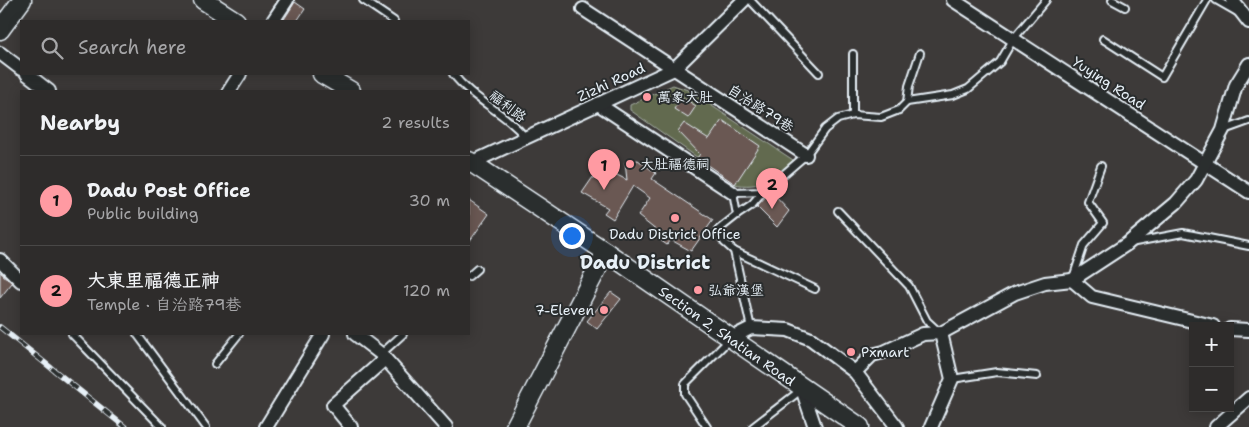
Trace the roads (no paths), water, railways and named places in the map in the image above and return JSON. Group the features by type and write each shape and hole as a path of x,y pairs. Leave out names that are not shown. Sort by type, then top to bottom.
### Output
{"street":[{"path":"0,30 22,0"},
{"path":"203,0 234,20"},
{"path":"274,20 286,0"},
{"name":"Zizhi Road","path":"470,162 674,69 744,0"},
{"name":"Yuying Road","path":"953,0 1249,192"},
{"path":"1232,0 1246,18"},
{"name":"自治路79巷","path":"583,8 806,156"},
{"path":"0,52 20,68"},
{"path":"855,372 872,355 884,352 923,334 941,333 1015,293 1045,283 1072,280 1127,244 1176,203 1196,180 1223,130 1236,85 1249,64"},
{"path":"28,75 48,90"},
{"path":"230,90 239,75"},
{"path":"324,75 349,90"},
{"path":"598,104 733,193"},
{"name":"Section 2, Shatian Road","path":"470,162 606,252 802,389 860,427"},
{"path":"515,427 606,252"},
{"path":"0,260 20,281"},
{"path":"1072,280 1092,297 1196,322"},
{"path":"731,338 751,328 788,330 811,340 855,372 896,427"},
{"path":"1234,329 1249,330"},
{"path":"931,427 952,379 941,333"},
{"path":"266,427 322,335"},
{"path":"356,335 383,356 443,426"},
{"path":"351,427 333,406 383,356"},
{"path":"802,389 815,427"},
{"path":"1216,427 1249,398"}],"lane":[{"path":"363,0 393,20"},
{"path":"750,0 819,73"},
{"path":"1112,0 1125,7"},
{"path":"1104,39 1162,77 1207,0"},
{"path":"1216,0 1246,18"},
{"path":"815,289 734,251 724,242 718,230 752,205 763,192 806,156 825,128 838,119 853,115 881,117 899,110 907,102 953,95 968,89 1000,62 1014,38 1043,1"},
{"path":"907,102 909,86 920,52"},
{"path":"853,54 853,115"},
{"name":"福利路","path":"453,75 469,90"},
{"name":"福利路","path":"470,91 516,125 526,138"},
{"path":"1223,130 1249,121"},
{"path":"1072,280 1084,246 1104,223 1088,202 1101,166"},
{"path":"737,215 733,193 763,192"},
{"path":"838,211 909,286 926,321 941,333"},
{"path":"1127,244 1183,233 1249,246"},
{"path":"734,251 751,328"},
{"path":"470,275 477,269"},
{"path":"73,335 162,427"},
{"path":"138,335 206,427"},
{"path":"216,364 238,335"},
{"path":"383,356 403,335"},
{"path":"707,427 685,394 685,384 731,338"},
{"path":"952,379 997,372 1037,376"},
{"path":"752,427 802,389"}],"railway":[{"path":"0,327 125,427"}],"place":[{"name":"萬象大肚","path":"647,97"},
{"name":"大肚福德祠","path":"630,164"},
{"name":"Dadu Post Office","path":"604,190"},
{"name":"大東里福德正神","path":"772,209"},
{"name":"Dadu District Office","path":"675,218"},
{"name":"弘爺漢堡","path":"698,290"},
{"name":"7-Eleven","path":"604,310"},
{"name":"Pxmart","path":"851,352"}],"district":[{"name":"Dadu District","path":"645,262"}]}
